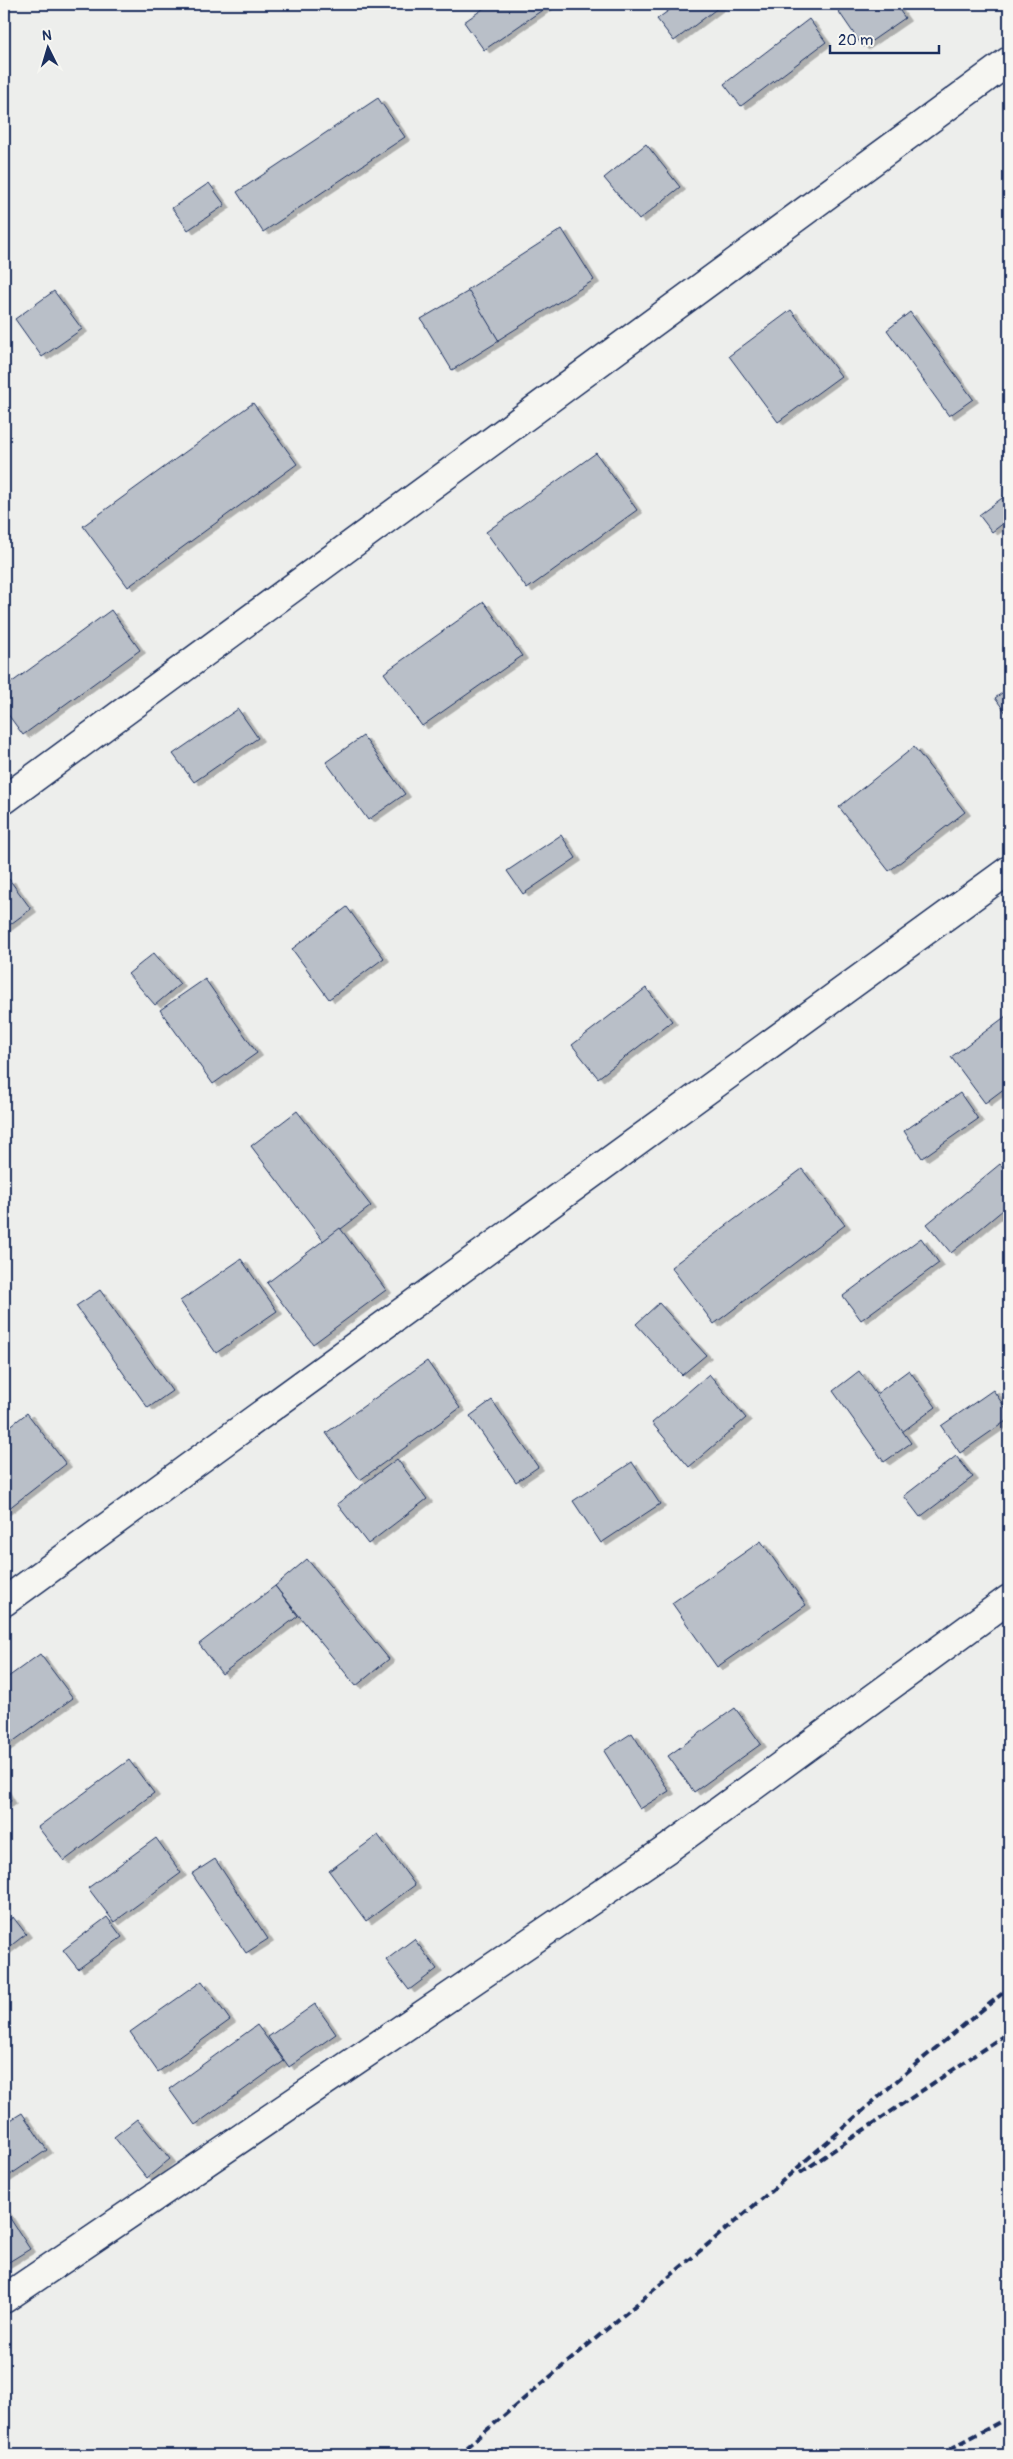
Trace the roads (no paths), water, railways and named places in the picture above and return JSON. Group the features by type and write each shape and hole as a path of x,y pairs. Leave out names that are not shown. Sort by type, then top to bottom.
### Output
{"street":[{"path":"4,800 1009,61"},
{"path":"4,1602 1009,870"},
{"path":"4,2299 670,1847 1009,1599"}],"railway":[{"path":"457,2455 763,2198 915,2065 1009,1988"},
{"path":"800,2173 1009,2032"},
{"path":"939,2455 1009,2417"}]}
